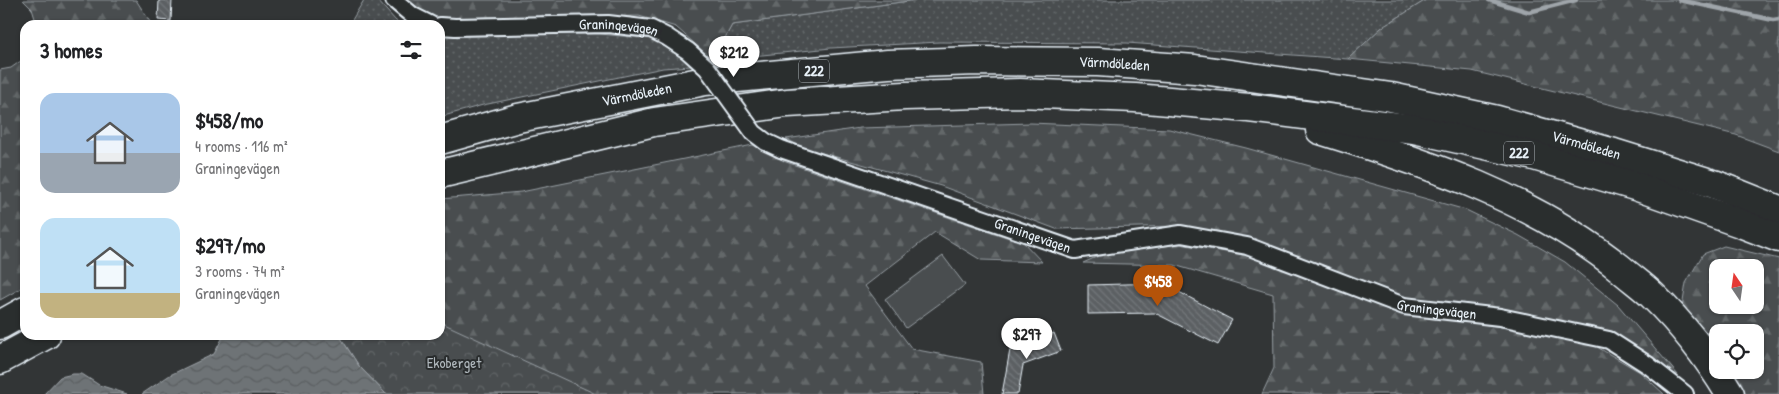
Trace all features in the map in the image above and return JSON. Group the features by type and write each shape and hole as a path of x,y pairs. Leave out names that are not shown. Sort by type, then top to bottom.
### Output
{"highway":[{"name":"Värmdöleden","path":"445,139 518,118 705,81 888,64 977,61 1098,62 1195,69 1391,97 1497,120 1714,184 1779,210"},
{"name":"Värmdöleden","path":"445,173 654,122 787,103 905,96 1020,93 1135,98 1249,108 1414,129 1534,156 1638,187 1779,238"},
{"path":"1249,108 1393,152 1490,190 1562,227 1608,259 1652,295 1686,332 1730,394"},
{"path":"1614,153 1779,196"},
{"path":"0,325 20,314"},
{"path":"0,360 37,340"}],"street":[{"path":"394,0 413,16 421,20"},
{"name":"Graningevägen","path":"445,26 608,24 651,29 688,51 707,68 754,132 766,142 781,149 1075,250 1182,234 1246,246 1404,306 1500,317 1608,340 1648,365 1685,394"}],"green space":[{"path":"23,0 136,0 149,20 35,20 32,9"},
{"path":"364,0 377,0 395,20 352,20"},
{"path":"405,0 916,0 732,25 713,60 676,27 639,16 454,21 427,15"},
{"path":"916,0 1426,0 1381,28 1348,59 1127,43 939,42 831,48 713,60 732,25"},
{"path":"1426,0 1779,0 1779,151 1736,135 1472,71 1348,59 1381,28"},
{"path":"445,33 600,34 654,39 676,51 691,66 663,68 483,105 445,116"},
{"path":"20,62 20,289 0,300 0,70 11,68"},
{"path":"1031,123 1169,129 1246,148 1466,210 1518,235 1565,262 1618,305 1678,375 1651,363 1608,332 1554,319 1406,297 1250,240 1181,226 1056,229 941,186 804,148 786,139 860,128"},
{"path":"753,145 786,162 1024,243 1042,262 981,260 935,232 865,286 912,349 981,362 984,394 386,394 343,340 445,340 445,199 521,192"},
{"path":"1180,244 1260,258 1398,311 1585,340 1640,372 1664,394 1262,394 1274,368 1273,294 1174,265 1083,263 1103,254"},
{"path":"1724,246 1779,259 1779,394 1743,394 1732,379 1764,379 1764,324 1709,324 1709,347 1682,308 1686,283 1703,254"},
{"path":"943,256 965,285 906,328 885,299"},
{"name":"Ekoberget","path":"445,324 596,394 386,394 359,366 342,340 445,340"}],"water":[{"path":"221,340 342,340 359,366 386,394 142,394 170,375 214,354"},
{"path":"82,374 99,385 127,394 44,394 60,377"}],"building":[{"path":"159,0 172,0 171,20 158,20"},
{"path":"1162,283 1232,320 1218,345 1155,313 1088,314 1088,285"},
{"path":"1054,333 1061,351 1023,365 1018,394 1002,394 1010,350"}],"waterway":[{"path":"1489,0 1529,12 1576,0"},
{"path":"1679,0 1773,20 1779,19"}]}
